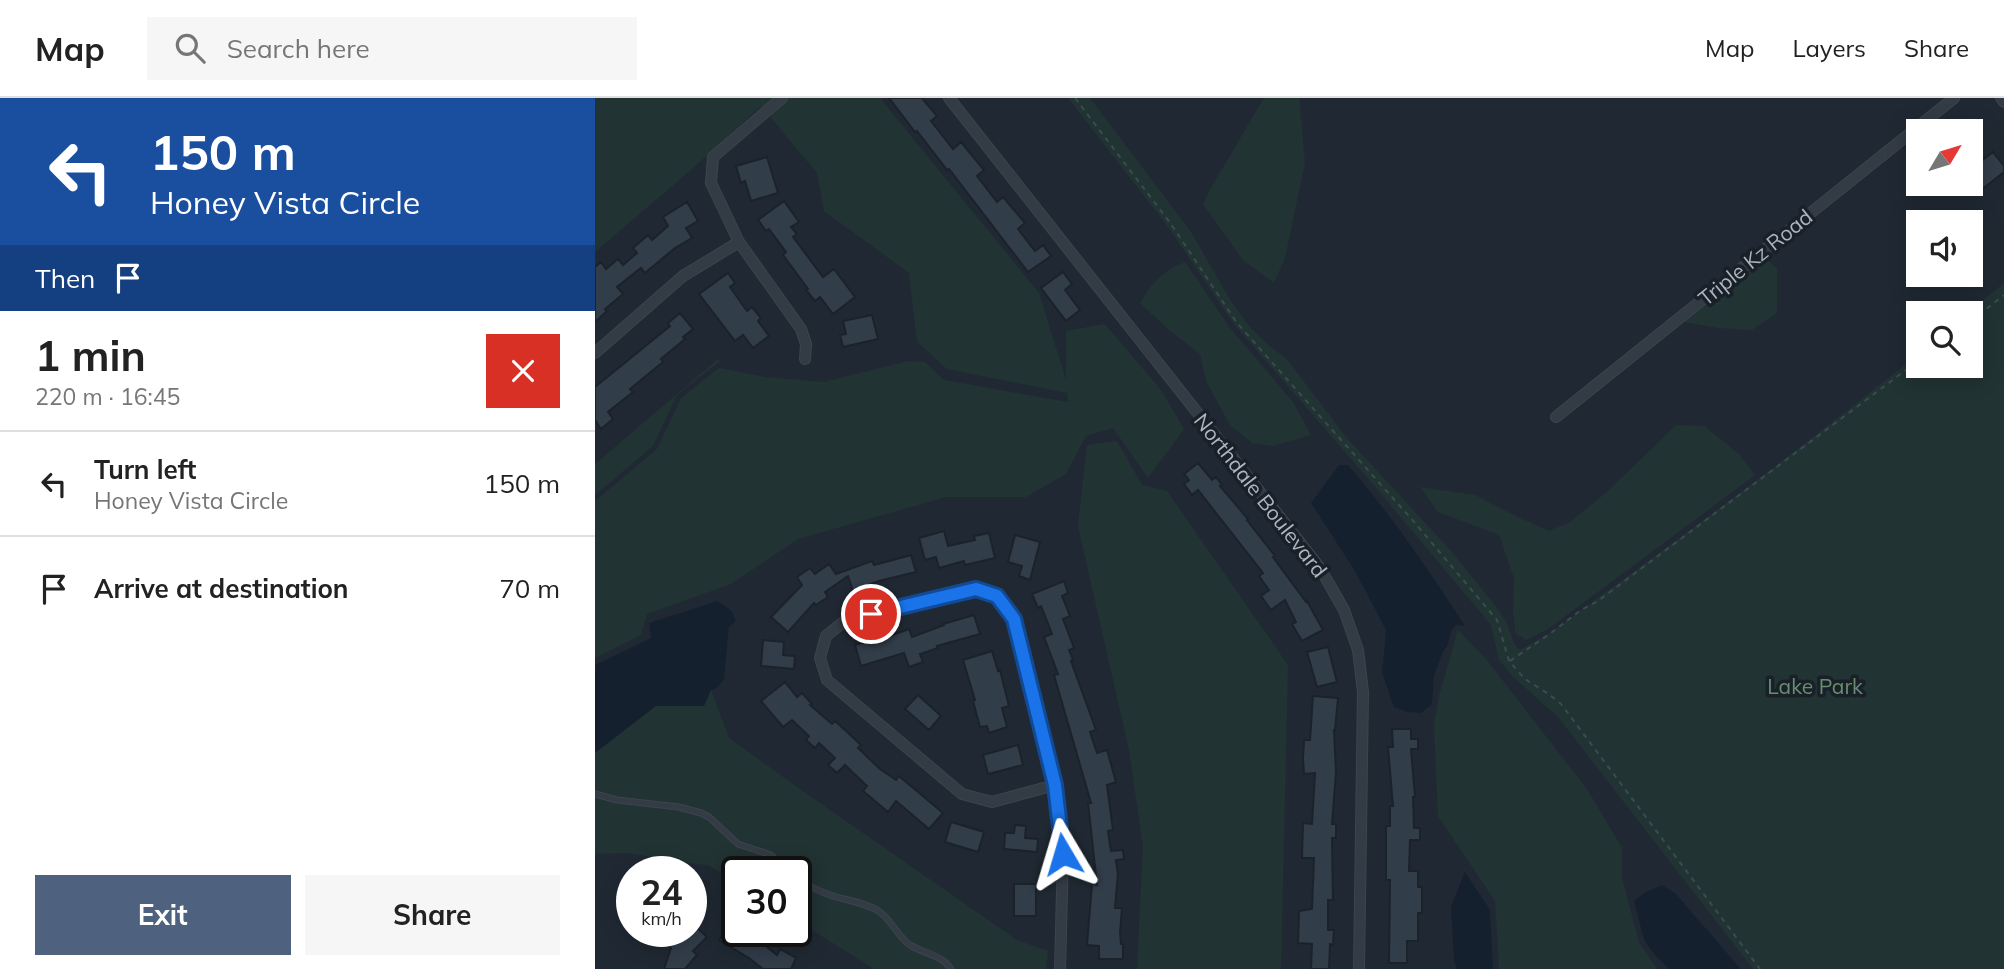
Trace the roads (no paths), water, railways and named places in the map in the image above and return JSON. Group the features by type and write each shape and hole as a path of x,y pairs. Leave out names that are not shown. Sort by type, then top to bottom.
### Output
{"street":[{"path":"782,98 713,156 711,183 739,242 801,329 806,344 806,359"},
{"name":"Northdale Boulevard","path":"950,98 1320,568 1344,610 1358,650 1363,692 1359,969"},
{"name":"Triple Kz Road","path":"1556,417 1954,98"},
{"path":"595,353 683,276 739,242"},
{"path":"1055,785 992,802 962,794 827,680 820,658 827,636 846,620 976,589 997,596 1014,619 1055,785 1063,854 1060,969"}],"lane":[{"path":"595,793 617,800 678,807 701,813 738,844 771,856"},
{"path":"812,888 880,912 887,917 901,938 912,946 942,959 951,969"}],"water":[{"path":"1339,465 1348,465 1380,504 1465,626 1456,625 1452,629 1434,675 1432,704 1421,713 1394,707 1382,673 1386,630 1355,571 1311,503"},
{"path":"717,601 731,610 736,621 729,627 724,679 717,688 711,690 704,706 656,706 595,753 595,665 651,638 649,623"},
{"path":"1465,872 1490,910 1493,969 1457,969 1454,960 1451,907"},
{"path":"1662,885 1675,893 1741,969 1669,969 1653,953 1644,940 1634,901"}],"park label":[{"name":"Lake Park","path":"1815,686"}]}
